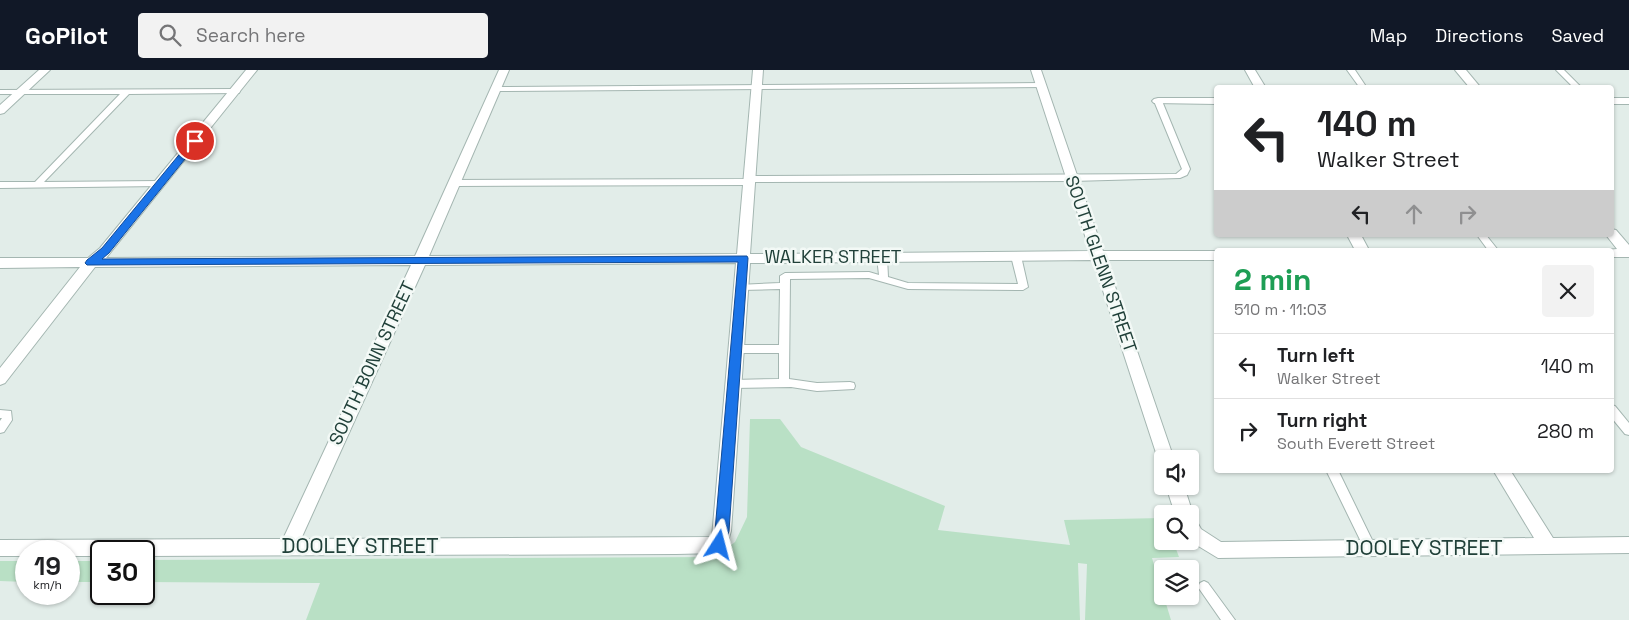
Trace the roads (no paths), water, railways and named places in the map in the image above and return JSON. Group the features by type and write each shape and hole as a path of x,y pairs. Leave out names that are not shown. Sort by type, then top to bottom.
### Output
{"street":[{"path":"0,111 45,70"},
{"path":"0,379 90,263 105,251 252,70"},
{"name":"SOUTH BONN STREET","path":"289,546 420,260 504,70"},
{"path":"734,384 758,70"},
{"name":"SOUTH GLENN STREET","path":"1036,70 1163,450"},
{"path":"1250,70 1259,85"},
{"path":"1460,70 1473,85"},
{"path":"1158,100 1214,101"},
{"path":"1614,101 1629,101"},
{"path":"1614,236 1629,253"},
{"path":"1614,253 1629,253"},
{"name":"WALKER STREET","path":"0,263 1214,255"},
{"name":"DOOLEY STREET","path":"0,548 719,545 722,531 734,384"},
{"path":"1503,473 1549,547"},
{"name":"DOOLEY STREET","path":"1199,537 1218,550 1629,546"}],"lane":[{"path":"1351,70 1362,85"},
{"path":"1560,70 1576,85"},
{"path":"496,89 1041,84"},
{"path":"0,92 236,90"},
{"path":"37,185 127,91"},
{"path":"454,183 1177,176 1184,173 1186,169 1158,100"},
{"path":"0,185 159,184"},
{"path":"1483,237 1491,248"},
{"path":"784,383 785,276 869,275 908,286 1023,287 1016,256"},
{"path":"882,257 884,279"},
{"path":"741,287 785,286"},
{"path":"736,349 785,349"},
{"path":"734,384 784,383 818,387 850,386"},
{"path":"1614,413 1629,431"},
{"path":"0,414 7,414 7,420 0,429"},
{"path":"1333,473 1370,548"},
{"path":"1204,587 1229,620"}]}
